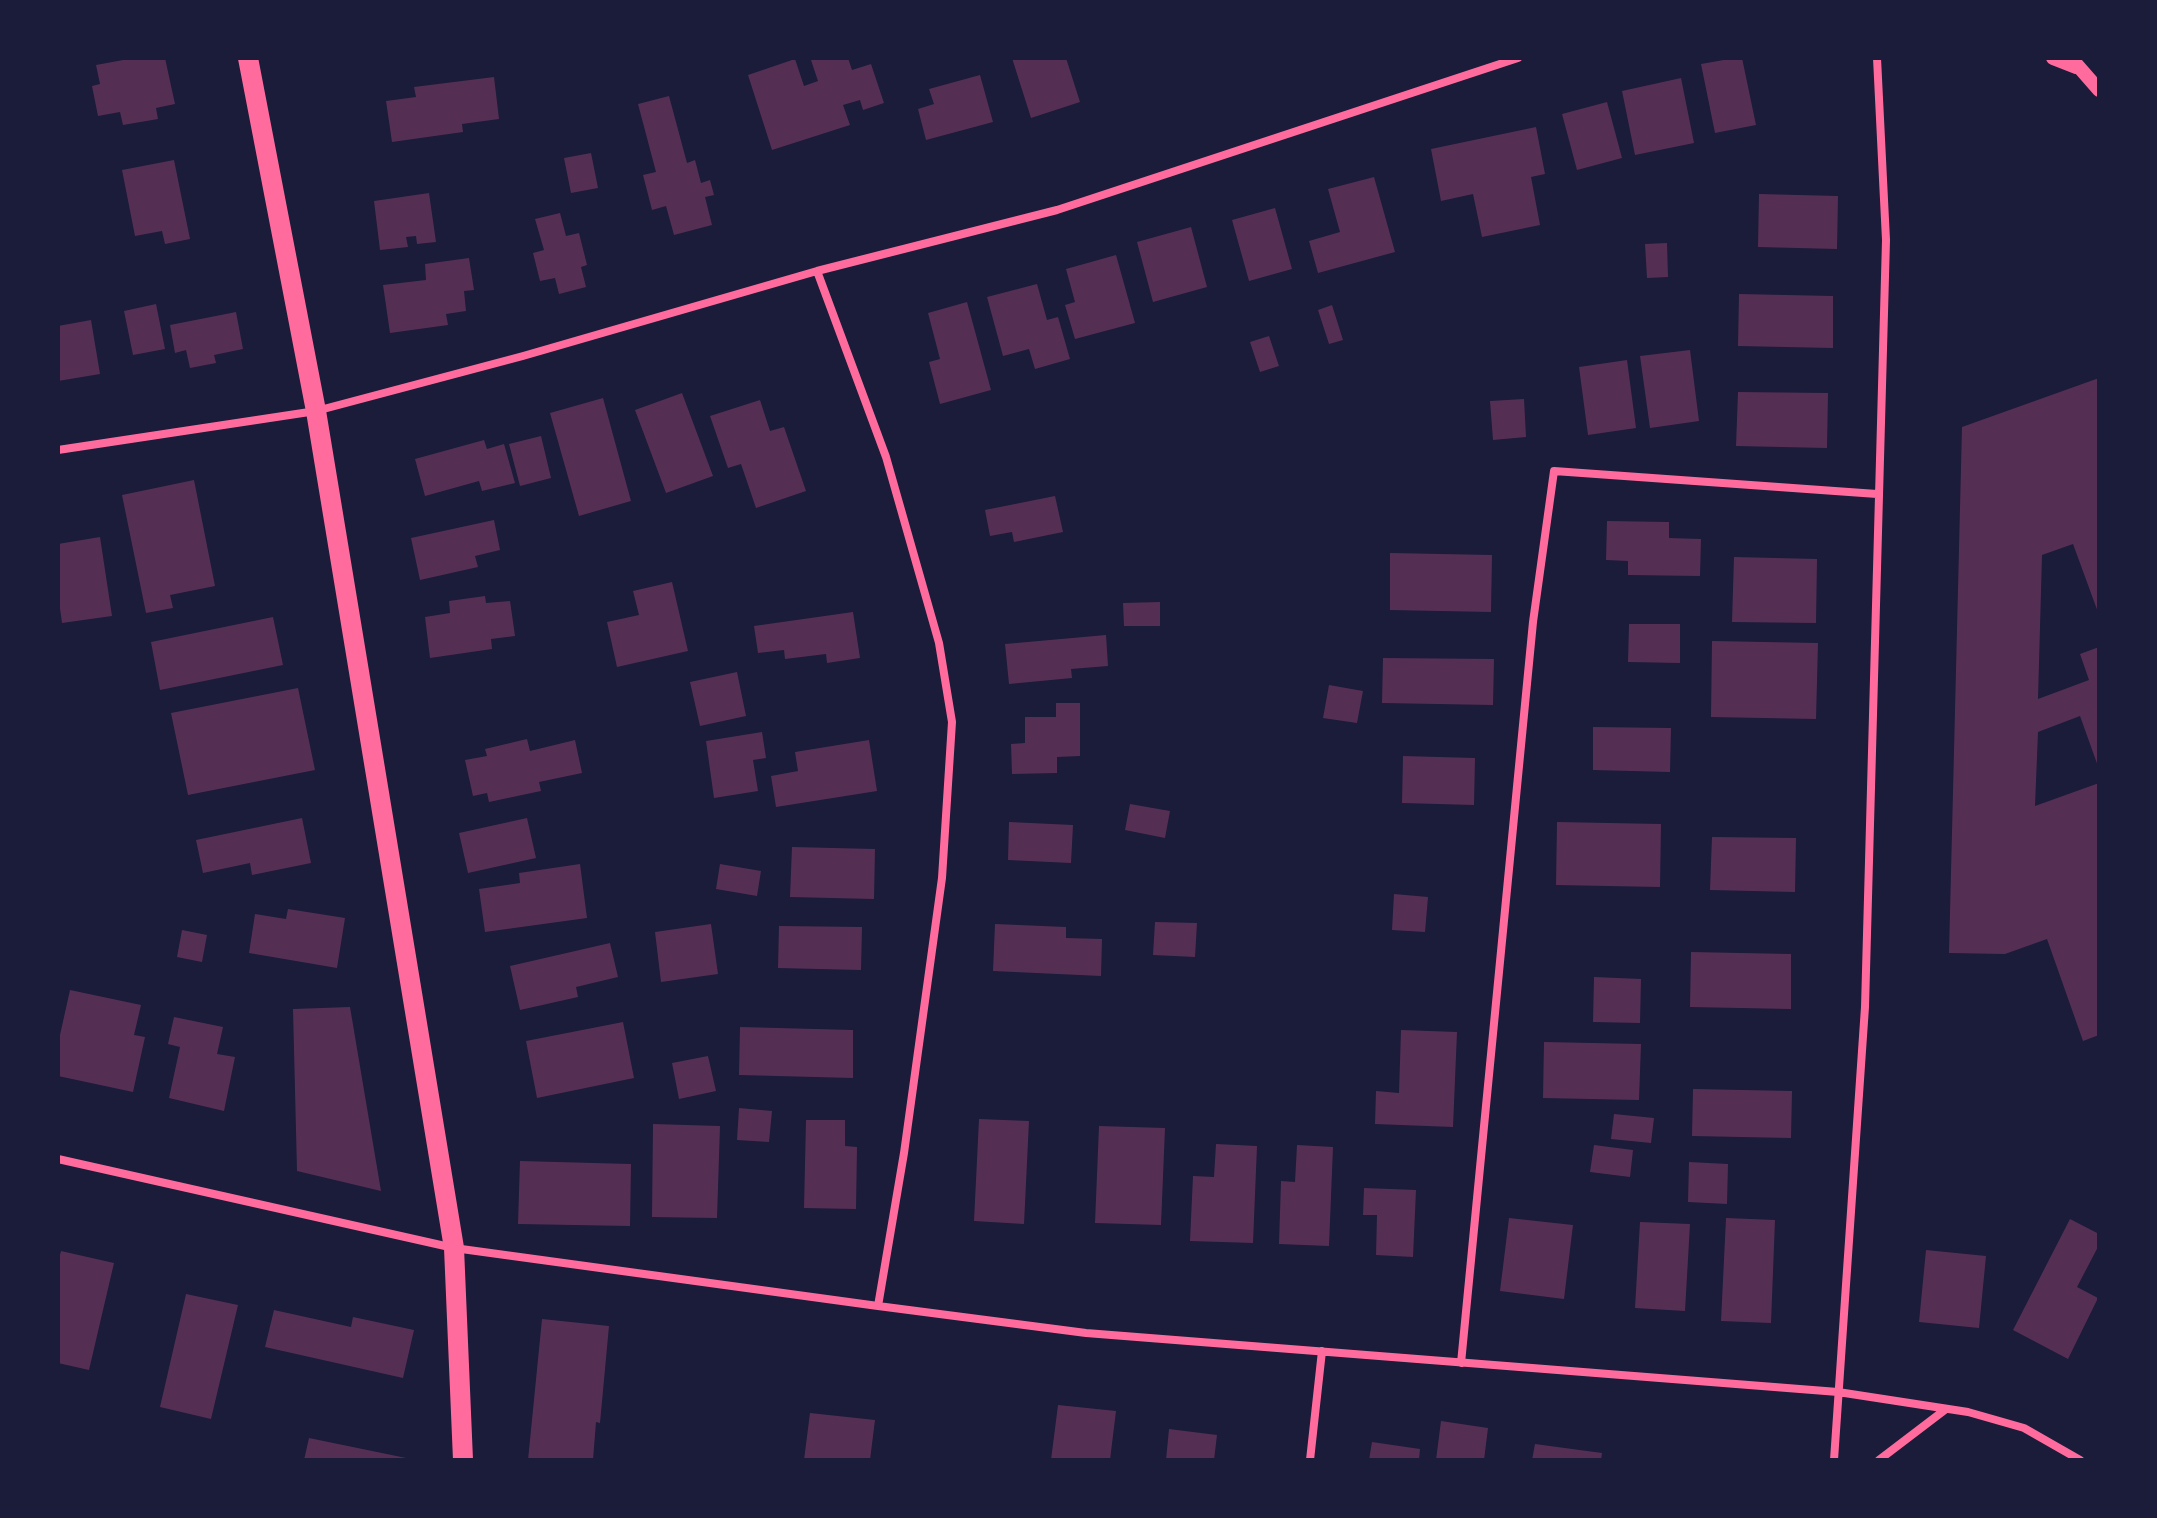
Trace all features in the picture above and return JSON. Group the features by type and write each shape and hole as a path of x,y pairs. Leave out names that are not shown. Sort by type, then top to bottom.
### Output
{"main road":[{"path":"248,58 316,411 454,1248 463,1460"}],"street":[{"path":"58,450 316,411 523,356 817,271 1057,210 1518,58"},
{"path":"1834,1460 1865,1007 1886,240 1877,58"},
{"path":"2053,58 2075,64 2099,90"},
{"path":"817,271 886,457 939,643 952,722 942,878 904,1153 878,1306"},
{"path":"1461,1363 1533,622 1554,471 1877,494"},
{"path":"58,1159 454,1248 878,1306 1086,1333 1838,1392 1968,1412 2024,1428 2080,1460"},
{"path":"1310,1460 1322,1351"},
{"path":"1879,1460 1946,1409"}],"building":[{"path":"134,58 165,58 175,104 156,108 158,119 123,125 120,112 98,116 92,86 100,84 96,65"},
{"path":"848,58 852,70 871,64 884,103 863,110 860,100 843,105 850,125 772,150 748,75 795,59 804,86 818,81 811,60"},
{"path":"1012,58 1066,58 1080,102 1031,118"},
{"path":"1742,58 1756,125 1715,133 1701,64"},
{"path":"980,75 993,122 926,140 918,109 934,104 929,89"},
{"path":"494,77 499,119 462,124 463,132 392,142 386,101 416,97 414,87"},
{"path":"1681,78 1694,143 1635,155 1622,91"},
{"path":"669,96 687,163 695,160 701,183 710,180 714,195 705,197 712,225 674,235 666,206 652,210 643,175 656,172 638,104"},
{"path":"1607,102 1622,158 1577,170 1562,114"},
{"path":"1536,127 1545,174 1531,177 1540,225 1482,237 1473,194 1441,201 1431,149"},
{"path":"591,153 598,188 571,193 564,158"},
{"path":"174,160 190,239 165,244 162,231 135,236 122,170"},
{"path":"1374,177 1395,252 1318,273 1309,241 1340,232 1328,189"},
{"path":"429,193 436,242 417,244 416,236 406,237 408,247 380,250 374,201"},
{"path":"1759,194 1838,196 1837,249 1758,247"},
{"path":"1275,208 1292,269 1249,281 1232,220"},
{"path":"560,213 566,236 579,233 587,265 581,267 586,287 559,294 555,278 540,281 533,253 544,250 535,219"},
{"path":"1191,227 1207,287 1153,302 1137,242"},
{"path":"1667,243 1668,277 1647,278 1645,244"},
{"path":"1116,255 1135,323 1075,339 1065,305 1075,302 1066,269"},
{"path":"469,258 474,290 464,291 466,311 446,314 448,325 390,333 383,285 426,280 425,264"},
{"path":"1037,284 1047,320 1058,317 1070,359 1035,369 1029,349 1003,356 987,297"},
{"path":"1739,294 1833,296 1833,348 1738,346"},
{"path":"967,302 991,390 940,404 929,362 940,359 928,313"},
{"path":"156,304 165,349 133,355 124,311"},
{"path":"1332,305 1343,340 1329,344 1318,310"},
{"path":"236,312 243,349 214,355 216,363 190,368 186,350 175,353 170,325"},
{"path":"91,320 100,374 58,381 58,326"},
{"path":"1269,336 1279,366 1260,372 1250,342"},
{"path":"1690,350 1699,421 1650,428 1640,356"},
{"path":"1627,360 1636,428 1588,435 1579,367"},
{"path":"2099,378 2099,615 2073,544 2042,555 2038,699 2089,680 2080,654 2099,647 2099,769 2080,716 2038,732 2035,806 2099,783 2099,1035 2083,1041 2047,939 2005,954 1949,953 1962,427"},
{"path":"1738,392 1828,393 1827,448 1736,446"},
{"path":"682,393 713,476 666,493 635,410"},
{"path":"603,398 631,501 579,516 550,413"},
{"path":"1524,399 1526,437 1493,440 1490,401"},
{"path":"760,400 770,431 784,427 806,491 756,508 741,464 728,468 710,416"},
{"path":"541,436 551,478 520,486 509,444"},
{"path":"484,440 487,449 504,444 515,483 482,491 479,481 425,496 415,459"},
{"path":"194,480 215,586 170,595 173,608 146,613 122,495"},
{"path":"1055,496 1063,532 1014,542 1012,532 990,536 985,510"},
{"path":"494,520 500,550 475,556 478,567 420,580 411,538"},
{"path":"1607,521 1669,522 1669,538 1701,539 1700,576 1628,575 1628,561 1606,560"},
{"path":"100,537 112,616 62,623 58,594 58,544"},
{"path":"1390,553 1492,555 1491,612 1390,610"},
{"path":"1734,557 1817,559 1816,623 1732,622"},
{"path":"672,582 688,651 617,667 607,622 639,615 633,591"},
{"path":"485,596 486,603 510,601 515,636 491,639 492,649 430,658 425,617 450,613 449,601"},
{"path":"1160,602 1160,626 1124,626 1123,603"},
{"path":"853,612 860,658 827,663 826,654 785,659 784,650 758,653 754,626"},
{"path":"273,617 283,665 160,690 151,642"},
{"path":"1629,624 1680,624 1680,663 1628,662"},
{"path":"1106,635 1108,666 1071,669 1072,678 1009,684 1005,644"},
{"path":"1712,641 1818,643 1816,719 1711,717"},
{"path":"1383,658 1494,659 1493,705 1382,703"},
{"path":"737,672 746,716 700,726 690,682"},
{"path":"1329,685 1363,691 1357,723 1323,718"},
{"path":"298,688 315,770 188,795 171,713"},
{"path":"1056,703 1080,703 1080,756 1057,757 1057,773 1012,774 1011,744 1025,743 1025,717 1056,717"},
{"path":"1593,727 1671,728 1670,772 1593,770"},
{"path":"762,732 766,758 753,760 758,791 714,798 706,741"},
{"path":"527,739 530,751 575,740 582,773 539,782 541,791 489,802 487,793 473,796 465,760 487,756 485,749"},
{"path":"869,740 877,791 776,807 771,776 798,771 795,752"},
{"path":"1403,756 1475,758 1474,805 1402,803"},
{"path":"1130,804 1170,811 1165,838 1125,830"},
{"path":"302,818 311,863 252,875 250,863 203,873 196,840"},
{"path":"527,818 536,858 468,873 459,833"},
{"path":"1009,822 1073,825 1071,863 1008,860"},
{"path":"1557,822 1661,824 1660,887 1556,885"},
{"path":"1712,837 1796,838 1795,892 1710,890"},
{"path":"792,847 875,849 874,899 790,897"},
{"path":"580,864 587,918 485,932 479,889 520,883 519,873"},
{"path":"720,864 761,871 757,896 716,889"},
{"path":"1394,894 1428,897 1425,932 1392,930"},
{"path":"288,909 345,918 337,968 249,953 255,914 286,919"},
{"path":"1155,922 1197,923 1195,957 1153,955"},
{"path":"711,924 718,974 661,982 655,932"},
{"path":"995,924 1066,927 1066,938 1102,939 1101,976 993,971"},
{"path":"779,926 862,927 861,970 778,968"},
{"path":"182,930 207,935 202,962 177,957"},
{"path":"610,943 618,977 576,987 578,997 520,1010 510,966"},
{"path":"1691,952 1791,954 1791,1009 1690,1007"},
{"path":"1594,977 1641,979 1640,1023 1593,1022"},
{"path":"70,990 141,1005 134,1035 145,1037 133,1092 58,1076 58,1044"},
{"path":"350,1007 381,1191 297,1171 293,1009"},
{"path":"174,1017 223,1027 217,1054 235,1057 224,1111 169,1098 180,1047 168,1044"},
{"path":"623,1022 634,1078 537,1098 526,1041"},
{"path":"740,1027 853,1030 853,1078 739,1075"},
{"path":"1401,1030 1457,1032 1453,1127 1375,1124 1376,1091 1399,1093"},
{"path":"1544,1042 1641,1044 1639,1100 1543,1098"},
{"path":"708,1056 716,1091 679,1099 672,1063"},
{"path":"1693,1089 1792,1091 1791,1138 1692,1136"},
{"path":"739,1108 772,1111 769,1142 737,1140"},
{"path":"1614,1114 1654,1118 1651,1143 1611,1139"},
{"path":"979,1119 1029,1121 1024,1224 974,1221"},
{"path":"806,1120 845,1120 845,1146 857,1147 856,1209 804,1208"},
{"path":"653,1124 720,1126 717,1218 652,1217"},
{"path":"1099,1126 1165,1128 1161,1225 1095,1223"},
{"path":"1216,1144 1257,1146 1253,1243 1190,1241 1193,1176 1214,1177"},
{"path":"1297,1145 1333,1147 1329,1246 1279,1244 1281,1181 1295,1182"},
{"path":"1594,1145 1633,1150 1630,1177 1590,1172"},
{"path":"520,1161 631,1164 630,1226 518,1224"},
{"path":"1689,1162 1728,1164 1727,1204 1688,1202"},
{"path":"1364,1188 1416,1190 1413,1257 1376,1255 1377,1215 1363,1215"},
{"path":"1509,1218 1573,1225 1564,1299 1500,1291"},
{"path":"1726,1218 1775,1220 1771,1323 1721,1321"},
{"path":"2070,1219 2099,1234 2099,1245 2077,1287 2098,1298 2068,1359 2013,1330"},
{"path":"1640,1222 1690,1224 1685,1311 1635,1308"},
{"path":"1926,1250 1986,1256 1979,1328 1919,1322"},
{"path":"61,1251 114,1263 89,1370 58,1363 58,1263"},
{"path":"186,1294 238,1305 211,1419 160,1407"},
{"path":"274,1310 351,1327 353,1317 414,1330 403,1378 265,1347"},
{"path":"542,1319 609,1326 600,1423 596,1422 593,1460 528,1460"},
{"path":"1058,1405 1116,1411 1110,1460 1051,1460"},
{"path":"810,1413 875,1420 870,1460 804,1460"},
{"path":"1441,1421 1488,1428 1484,1460 1436,1460"},
{"path":"1169,1429 1217,1435 1214,1460 1166,1460"},
{"path":"309,1438 411,1459 411,1460 304,1460"},
{"path":"1372,1442 1420,1449 1419,1460 1369,1460"},
{"path":"1535,1444 1602,1453 1601,1460 1532,1460"}]}
